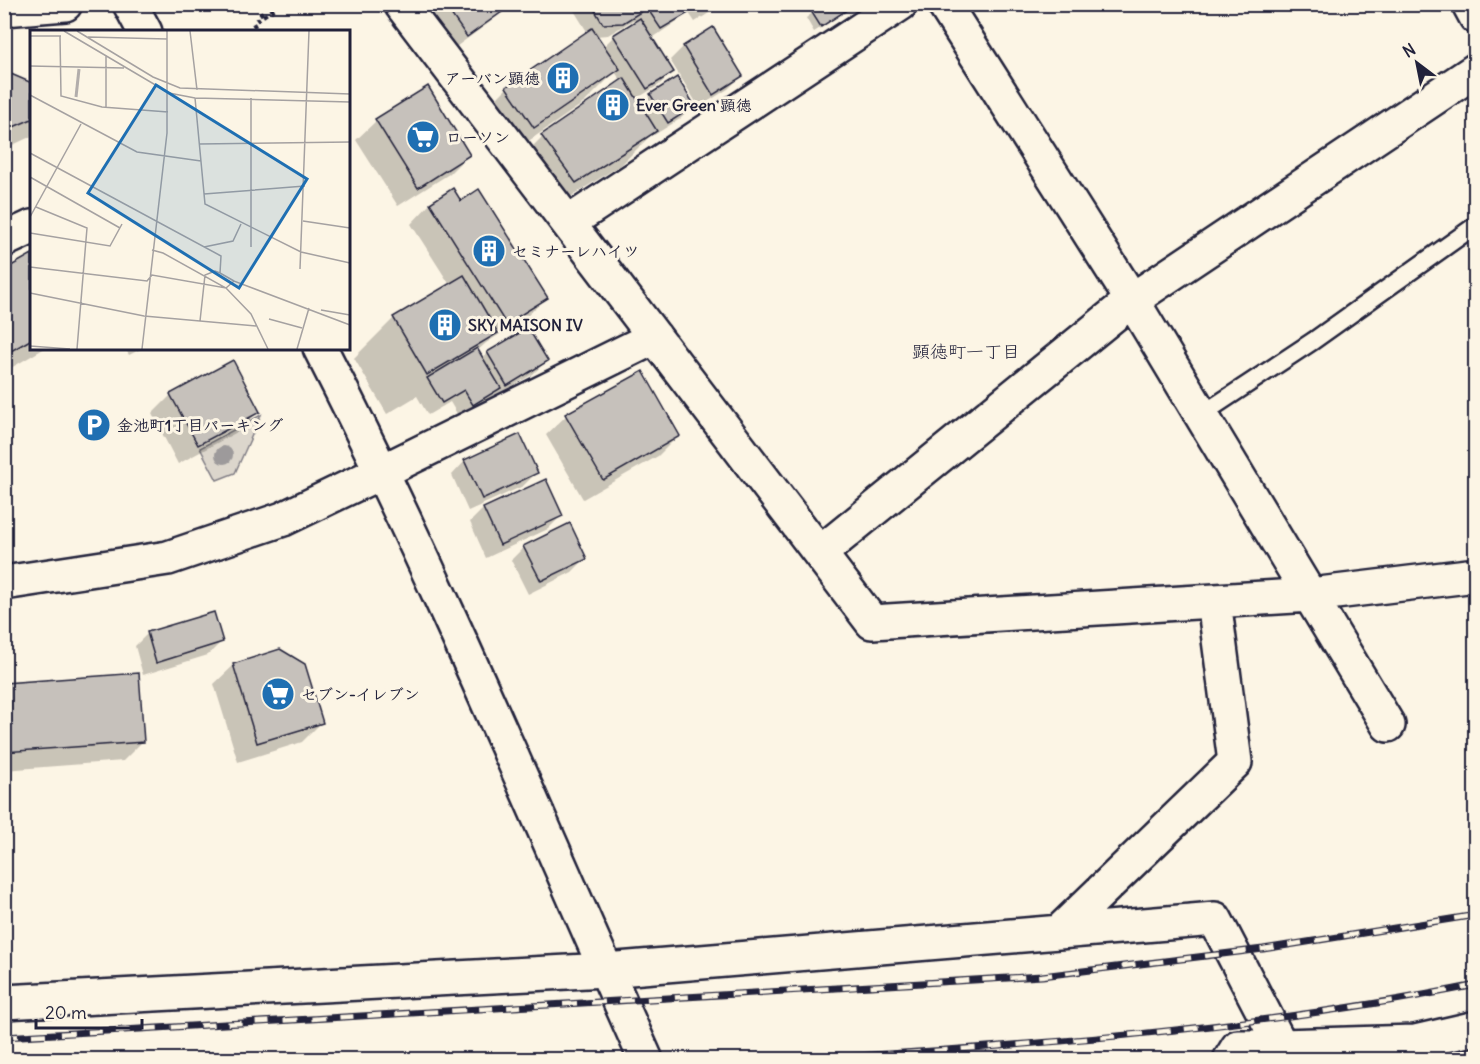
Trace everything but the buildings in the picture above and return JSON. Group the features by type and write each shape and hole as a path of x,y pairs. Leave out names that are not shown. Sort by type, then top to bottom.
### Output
{"main road":[{"path":"4,9 65,4"},
{"path":"130,4 144,30"},
{"path":"401,4 872,622 1311,595 1476,575"},
{"path":"568,224 900,4"},
{"path":"944,4 1132,300 1388,724"},
{"path":"1469,4 1476,17"},
{"path":"820,553 1132,300 1476,70"},
{"path":"4,240 30,228"},
{"path":"4,583 168,558 283,519 655,337"},
{"path":"321,350 383,471 450,616 646,1059"},
{"path":"1060,931 1235,762 1214,601"},
{"path":"4,1002 606,970 1215,919 1281,1046"},
{"path":"1230,1059 1238,1047 1281,1046 1413,1051 1476,1028"}],"lane":[{"path":"1200,415 1313,341 1476,225"}],"path":[{"path":"255,4 263,16"},
{"path":"257,30 253,23 282,4"}],"shaded area":[{"path":"261,415 235,473 217,480 200,448"}],"railway":[{"path":"4,1037 1042,976 1263,949 1476,915"},
{"path":"794,1060 1051,1042 1222,1025 1392,1001 1476,985"}],"place":[{"name":"アーバン顕徳","path":"563,78"},
{"name":"Ever Green 顕徳","path":"613,105"},
{"name":"ローソン","path":"423,137"},
{"name":"セミナーレハイツ","path":"489,251"},
{"name":"SKY MAISON IV","path":"445,325"},
{"name":"金池町1丁目パーキング","path":"94,425"},
{"name":"セブン-イレブン","path":"278,694"}],"district":[{"name":"顕徳町一丁目","path":"966,351"}]}
